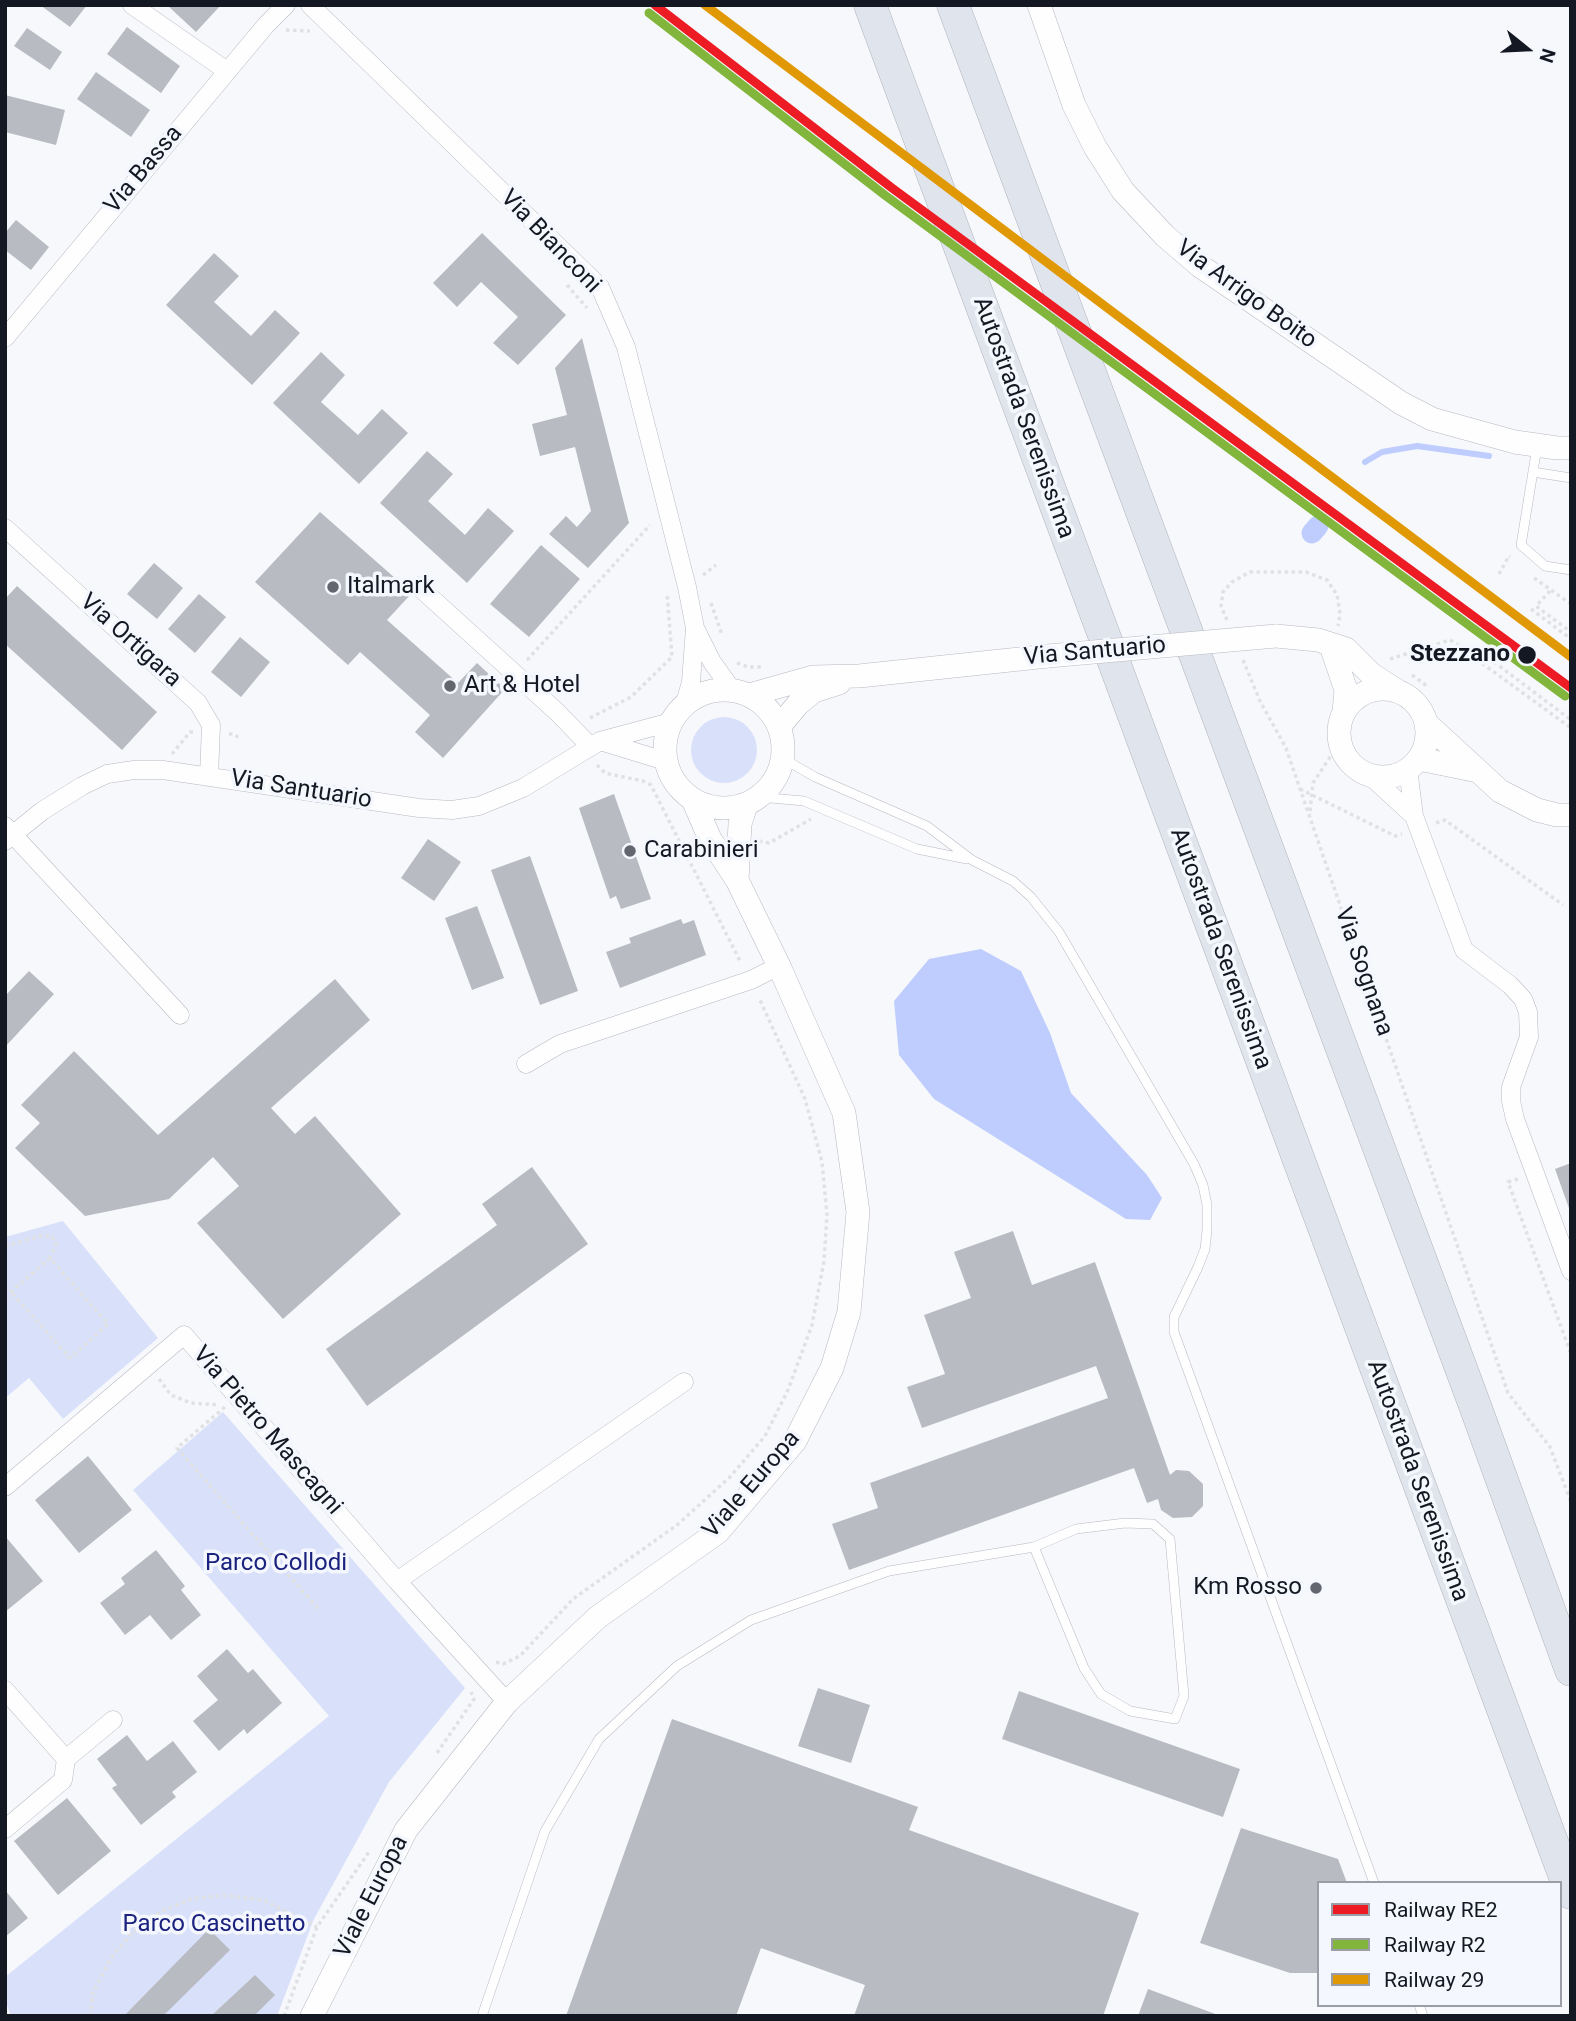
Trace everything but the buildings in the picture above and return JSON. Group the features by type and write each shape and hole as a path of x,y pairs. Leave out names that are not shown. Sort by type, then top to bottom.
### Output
{"highway":[{"name":"Autostrada Serenissima","path":"870,5 1571,1893"},
{"path":"953,5 1465,1377 1571,1670"}],"street":[{"path":"132,5 227,71"},
{"name":"Via Bassa","path":"5,338 265,24 286,5"},
{"name":"Via Bianconi","path":"310,5 600,287 626,347 695,585 691,682 685,703"},
{"name":"Via Arrigo Boito","path":"1039,5 1074,105 1095,147 1123,191 1165,236 1200,266 1401,403 1432,419 1537,446 1571,448"},
{"name":"Via Ortigara","path":"5,528 198,703 211,724 209,776"},
{"path":"418,586 576,731 595,744 665,761"},
{"name":"Via Bianconi","path":"695,628 712,663 741,692"},
{"name":"Via Santuario","path":"685,703 699,694 715,690 741,692 813,677 859,676 1276,636 1318,640 1334,638 1371,674 1412,699 1421,710 1426,723 1500,791 1522,804 1557,815 1571,815"},
{"path":"1334,638 1346,690 1345,712 1339,737 1348,760 1368,774 1414,817"},
{"name":"Via Santuario","path":"779,727 798,704 814,691 859,676"},
{"path":"1345,712 1352,702 1363,694 1388,689 1401,692"},
{"path":"685,703 671,722 665,741 665,761 671,777 680,790 693,800 710,807 728,809 752,801 774,780 782,758 783,742 779,727 767,708 741,692"},
{"name":"Via Santuario","path":"8,834 82,786 107,774 156,769 419,808 452,810 479,806 523,788 595,744 671,722"},
{"path":"1426,723 1425,748 1413,764 1414,817 1464,950 1510,985 1522,999 1528,1013 1529,1037 1511,1087 1511,1101 1515,1119 1571,1271"},
{"name":"Via Santuario","path":"1368,774 1382,777 1396,775 1413,764 1478,771"},
{"name":"Viale Europa","path":"312,2016 406,1830 507,1702 598,1617 718,1532 795,1441 832,1368 849,1312 858,1212 844,1113 779,966 737,880 710,839 693,800"},
{"name":"Viale Europa","path":"737,880 740,824 752,801"},
{"path":"8,834 180,1016"},
{"path":"526,1064 560,1044 751,980 779,966"},
{"name":"Via Pietro Mascagni","path":"5,1487 184,1335 397,1581 507,1702"},
{"path":"397,1581 684,1382"},
{"path":"5,1689 66,1759"},
{"path":"5,1829 63,1780 66,1759 113,1720"}],"lane":[{"path":"1537,446 1521,545 1545,566 1571,570"},
{"path":"1533,472 1571,478"},
{"path":"782,758 815,777 927,826 972,860 1013,881 1048,916 1194,1164 1203,1185 1207,1205 1205,1249 1174,1317 1174,1332 1373,1881"},
{"path":"752,801 804,802 917,849 972,860"},
{"path":"482,2016 545,1831 600,1739 677,1665 751,1620 888,1571 1034,1547 1076,1529 1125,1523 1153,1524 1170,1539 1184,1696 1175,1719 1130,1712 1101,1694 1084,1668 1034,1547"}],"path":[{"path":"280,36 286,30 309,30 319,40"},
{"path":"567,284 589,310"},
{"path":"537,667 528,659 650,525 654,538"},
{"path":"1499,574 1509,556 1519,565"},
{"path":"576,731 592,717 631,698 672,657 667,591 695,585 702,573 716,565"},
{"path":"1230,627 1222,606 1223,592 1232,582 1250,572 1306,572 1327,580 1337,595 1340,614 1334,638"},
{"path":"1529,573 1570,605"},
{"path":"695,585 725,645"},
{"path":"1550,591 1536,606 1571,632"},
{"path":"1531,609 1571,639"},
{"path":"1390,659 1450,640 1571,727"},
{"name":"Via Sognana","path":"1242,658 1260,701 1286,748 1508,1393 1550,1447 1571,1502"},
{"path":"1494,662 1571,720"},
{"path":"582,709 592,717"},
{"path":"1310,815 1313,783 1336,748 1339,737"},
{"path":"434,1758 474,1699 466,1680 474,1668 486,1660 503,1664 520,1656 573,1599 677,1525 695,1509 730,1477 765,1436 788,1390 812,1325 824,1261 827,1215 822,1162 805,1099 751,980 651,785 606,773 597,764 579,774 572,759"},
{"path":"1535,1173 1508,1182 1571,1354"},
{"path":"5,1246 40,1236 52,1236 56,1245 50,1258 5,1297"},
{"path":"11,1292 70,1358 108,1324 50,1258"},
{"path":"227,1406 177,1448 320,1611"},
{"path":"284,2016 317,1927 372,1848"},
{"path":"90,2016 93,1992 111,1958 133,1932 160,1912 191,1899 223,1895 262,1900 317,1927"}],"green space":[{"path":"724,717 737,720 747,727 754,737 757,750 754,763 747,773 737,780 724,783 711,780 701,773 694,763 691,750 694,737 701,727 711,720"},
{"path":"63,1221 158,1338 63,1419 29,1378 5,1398 5,1237"},
{"path":"223,1412 465,1688 389,1782 314,1919 277,2016 11,2016 5,2000 5,1977 329,1716 133,1490"}],"water":[{"path":"981,949 1021,971 1050,1033 1071,1093 1147,1175 1162,1198 1150,1220 1126,1219 934,1099 899,1055 894,1001 929,959"}],"waterway":[{"path":"1365,462 1382,452 1417,446 1489,456"},
{"path":"1312,533 1318,526"}],"rail line":[{"name":"RE2","path":"655,5 892,188 1571,688"},
{"name":"29","path":"705,5 1571,657"},
{"name":"R2","path":"649,13 886,196 1565,696"}],"place":[{"name":"Italmark","path":"333,587"},
{"name":"Stezzano","path":"1527,655"},
{"name":"Art & Hotel","path":"450,686"},
{"name":"Carabinieri","path":"630,851"},
{"name":"Km Rosso","path":"1316,1588"}],"park label":[{"name":"Parco Collodi","path":"276,1564"},
{"name":"Parco Cascinetto","path":"214,1925"}]}
